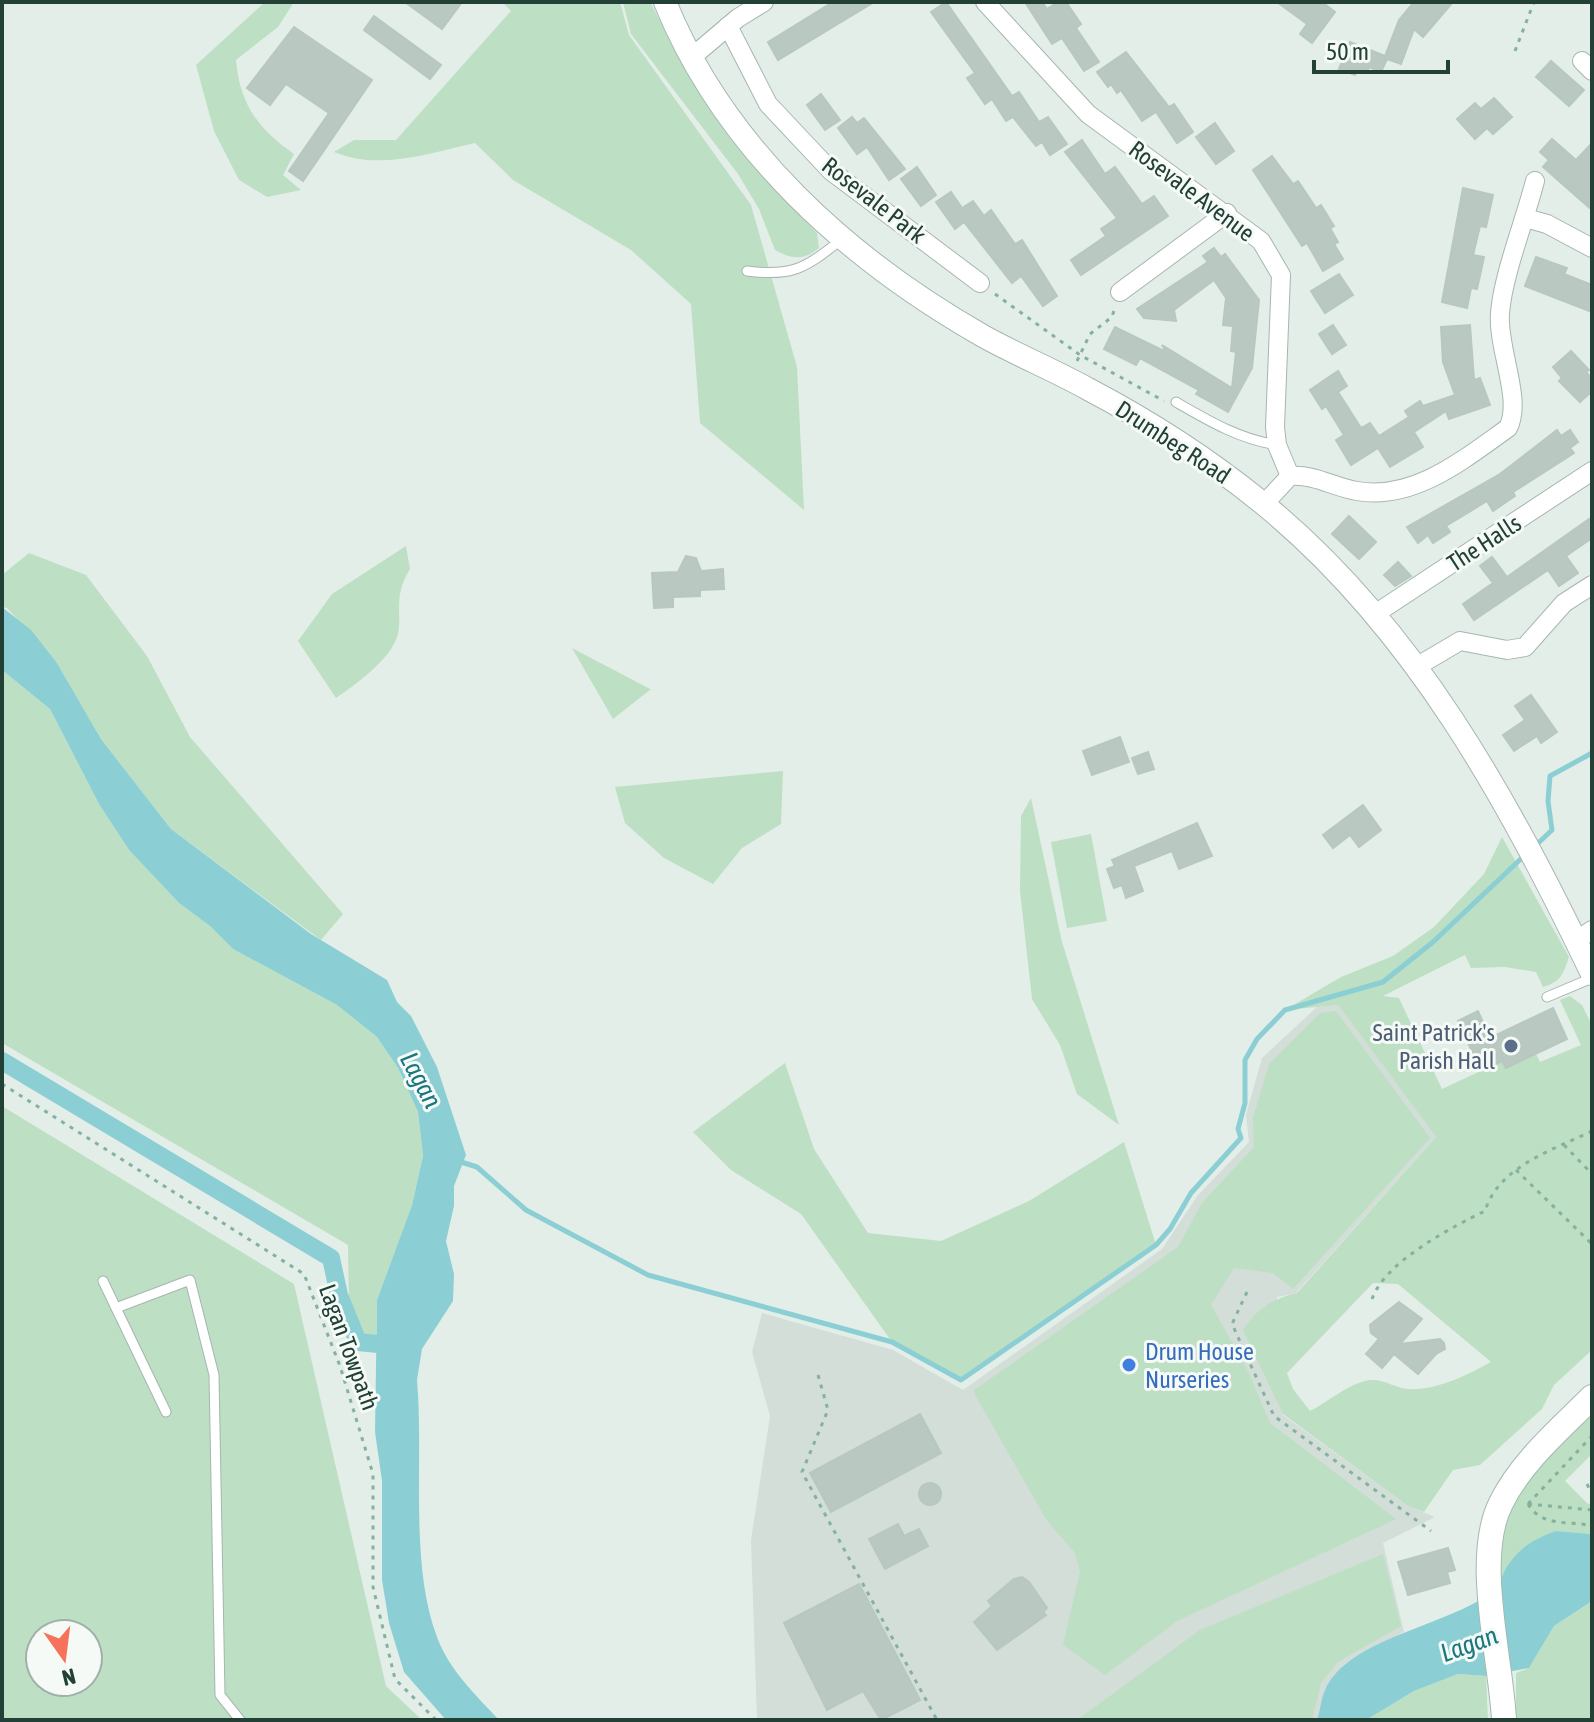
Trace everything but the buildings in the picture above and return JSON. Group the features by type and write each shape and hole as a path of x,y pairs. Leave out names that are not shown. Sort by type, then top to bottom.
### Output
{"main road":[{"path":"1504,1720 1503,1686 1487,1563 1493,1522 1517,1476 1592,1397"}],"street":[{"name":"Drumbeg Road","path":"665,2 692,57 771,169 841,240 917,295 985,337 1144,420 1264,504 1375,614 1474,747 1537,864 1584,935 1592,976"},
{"path":"692,57 728,26 764,2"},
{"name":"Rosevale Avenue","path":"985,2 1001,23 1088,114 1227,213 1261,241 1281,275 1275,372 1277,445 1290,476"},
{"name":"Rosevale Park","path":"728,26 768,104 831,171 980,283"},
{"path":"1264,504 1290,476 1304,475 1353,491 1402,491 1425,482 1508,428 1514,418 1500,344 1500,311 1535,181"},
{"path":"1120,292 1227,213"},
{"path":"1525,218 1547,224 1592,248"},
{"name":"The Halls","path":"1375,614 1592,471"},
{"path":"1416,667 1460,641 1507,650 1525,647 1564,603 1592,585"}],"lane":[{"path":"747,271 781,275 806,267 841,240"},
{"path":"1176,402 1222,429 1251,441 1277,445"},
{"path":"1547,997 1592,976"},
{"path":"116,1308 190,1280 207,1336 216,1397 220,1695 240,1720"},
{"path":"103,1281 166,1412"}],"path":[{"path":"1515,51 1534,2"},
{"path":"980,283 1080,355 1161,401 1176,402"},
{"path":"1080,355 1090,334 1112,317 1120,292"},
{"name":"Lagan Towpath","path":"2,1084 304,1274 340,1366 373,1474 373,1587 395,1679 436,1720"},
{"path":"1372,1299 1376,1286 1401,1263 1485,1211 1489,1197 1516,1170 1592,1131"},
{"path":"1564,1145 1592,1174"},
{"path":"1516,1170 1592,1244"},
{"path":"1247,1292 1232,1324 1274,1416 1431,1531"},
{"path":"818,1375 828,1410 802,1472 937,1720"},
{"path":"1528,1504 1592,1436"},
{"path":"1587,1484 1592,1494"},
{"path":"1528,1504 1592,1510"},
{"path":"1528,1504 1533,1514 1544,1519 1592,1526"}],"shaded area":[{"name":"Drum House Nurseries","path":"1338,1005 1436,1137 1296,1293 1277,1297 1283,1415 1408,1506 1435,1517 1383,1543 1404,1632 1345,1664 1325,1689 1317,1720 757,1720 751,1540 770,1416 752,1352 762,1313 893,1350 963,1390 1162,1249 1198,1195 1249,1142 1246,1115 1262,1058 1317,1007"}],"green space":[{"path":"265,2 294,2 278,27 236,60 238,76 246,102 260,124 294,154 283,175 301,190 267,197 239,180 214,131 196,65"},
{"path":"502,2 620,2 629,35 751,205 797,367 804,510 700,423 691,304 631,250 513,180 475,143 387,160 369,160 334,152 354,140 396,140 511,11"},
{"path":"623,2 650,2 705,95 746,152 817,233 819,248 797,257 775,250 759,209 738,174 631,34"},
{"path":"406,546 410,569 401,590 395,642 377,665 336,698 298,641 332,594"},
{"path":"29,553 86,575 147,656 190,737 343,914 321,940 171,829 101,739 57,663 7,608 2,607 2,575"},
{"path":"572,648 650,689 651,689 613,719"},
{"path":"2,670 50,709 99,804 129,850 179,903 210,926 233,949 337,1005 377,1037 398,1068 418,1112 423,1156 412,1205 377,1300 376,1339 364,1334 349,1305 348,1245 2,1043"},
{"path":"783,771 781,824 742,848 713,884 664,858 625,823 615,787"},
{"path":"1031,798 1062,942 1119,1125 1077,1094 1060,1045 1032,999 1020,891 1021,816"},
{"path":"1091,834 1107,921 1067,928 1051,842"},
{"path":"1502,837 1569,957 1560,976 1554,983 1543,987 1536,972 1505,967 1471,968 1465,955 1383,996 1399,998 1442,1089 1502,1061 1506,1068 1536,1054 1540,1062 1581,1045 1560,1000 1570,996 1582,1005 1592,1025 1592,1350 1554,1385 1542,1409 1480,1465 1453,1470 1424,1512 1408,1506 1283,1414 1243,1330 1266,1306 1297,1293 1436,1137 1338,1005 1285,1010 1341,977 1393,956 1434,927 1484,874","holes":["1373,1283 1398,1284 1491,1362 1462,1377 1419,1389 1364,1381 1310,1411 1293,1389 1287,1373"]},
{"path":"1336,1011 1430,1138 1293,1289 1273,1273 1234,1268 1211,1305 1248,1371 1270,1423 1396,1519 1177,1621 1105,1675 1063,1645 1080,1572 1075,1553 1046,1519 973,1391 1178,1247 1202,1203 1254,1147 1253,1118 1269,1064 1320,1013"},
{"path":"785,1063 814,1149 868,1233 941,1241 1029,1201 1124,1142 1156,1245 961,1380 892,1342 801,1214 731,1170 693,1132"},
{"path":"2,1106 294,1284 386,1686 422,1720 2,1720"},
{"path":"1592,1402 1592,1454 1565,1481 1588,1504 1592,1503 1592,1534 1556,1531 1511,1561 1495,1590 1504,1503"},
{"path":"1383,1554 1401,1626 1338,1662 1321,1683 1312,1720 1077,1720 1200,1630"},
{"path":"1592,1601 1592,1720 1516,1720 1516,1673 1529,1668 1554,1626"},
{"path":"1458,1674 1486,1676 1488,1720 1366,1720 1414,1691"}],"water":[{"name":"Lagan","path":"2,607 31,630 57,663 101,739 171,829 311,934 387,980 397,1002 411,1016 437,1067 466,1155 454,1186 454,1206 446,1241 454,1274 453,1301 422,1349 417,1380 423,1577 428,1608 442,1649 464,1682 499,1720 446,1720 404,1672 389,1623 382,1580 382,1481 375,1432 377,1300 412,1205 423,1156 418,1112 398,1068 377,1037 337,1005 233,949 210,926 179,903 129,850 99,804 50,709 2,670"},
{"name":"Lagan","path":"1556,1531 1592,1534 1592,1601 1554,1626 1529,1668 1486,1676 1458,1674 1414,1691 1366,1720 1317,1720 1325,1690 1337,1672 1376,1645 1473,1604 1492,1592 1521,1550"}],"waterway":[{"path":"1534,847 1552,830 1548,801 1550,776 1592,753"},
{"path":"461,1162 477,1167 526,1210 648,1275 892,1342 961,1380 1156,1245 1170,1229 1191,1193 1241,1138 1238,1129 1245,1103 1245,1060 1257,1039 1285,1010 1383,982 1433,942 1526,854"},
{"path":"2,1061 331,1258 339,1295 358,1342 398,1346"}],"place":[{"name":"Saint Patrick's Parish Hall","path":"1511,1046"},
{"name":"Drum House Nurseries","path":"1129,1365"}]}
